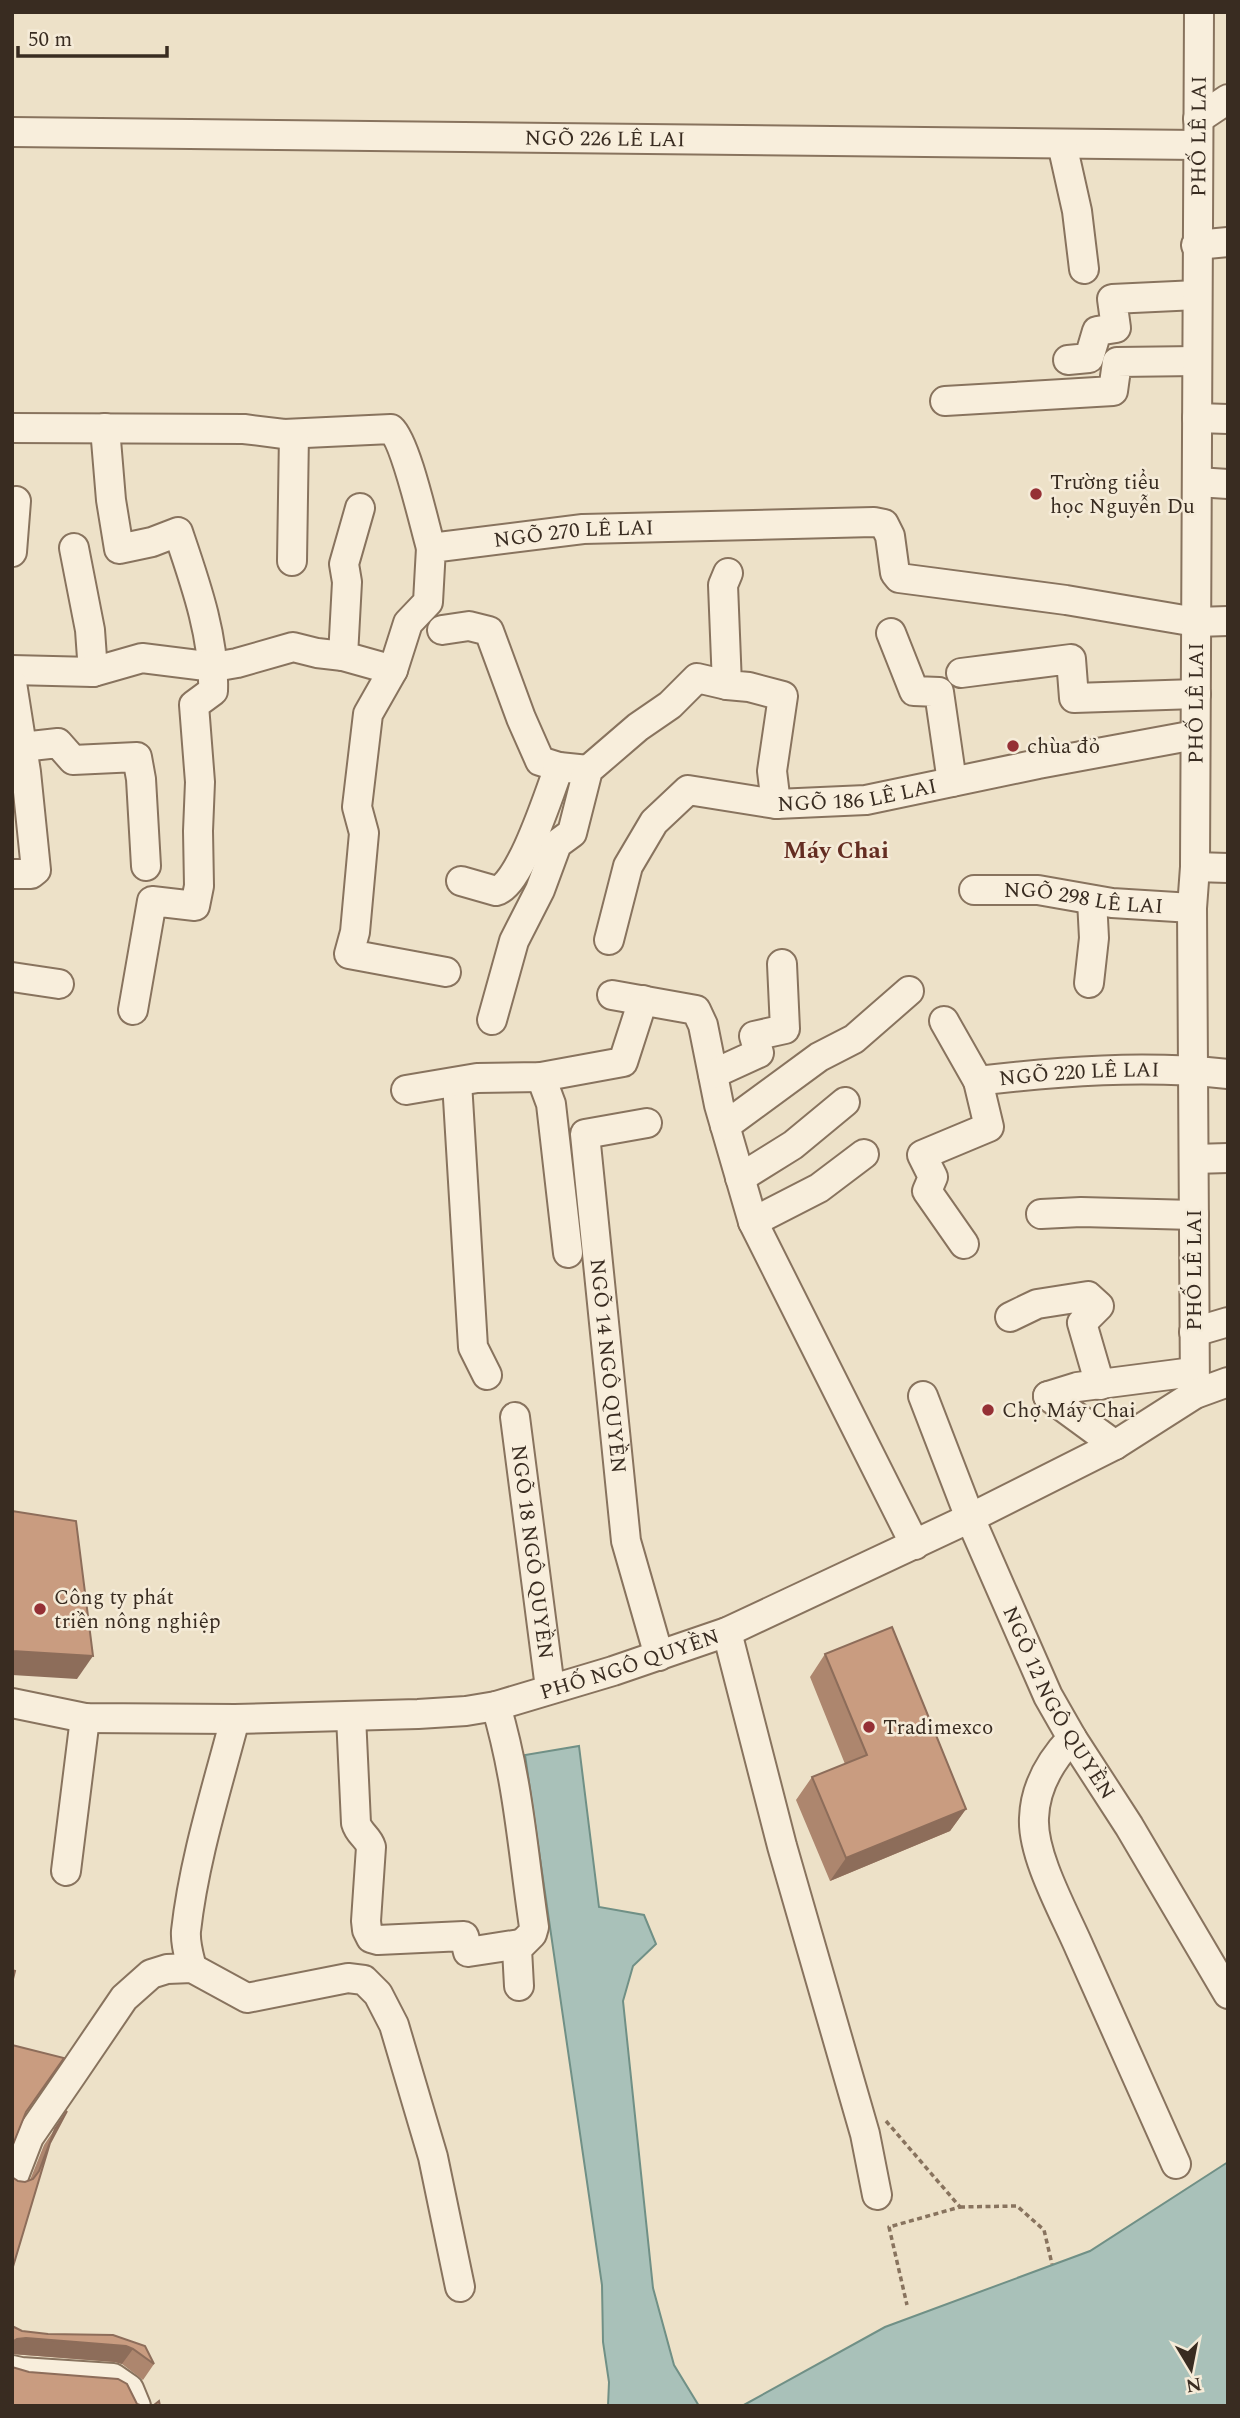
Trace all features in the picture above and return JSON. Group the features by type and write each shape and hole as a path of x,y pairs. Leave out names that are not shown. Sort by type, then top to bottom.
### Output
{"street":[{"name":"PHỐ LÊ LAI","path":"1194,1383 1192,908 1195,867 1199,12"},
{"path":"1198,132 1228,99"},
{"name":"NGÕ 226 LÊ LAI","path":"12,132 1062,144 1198,132 1228,118"},
{"path":"1062,144 1076,211 1084,269"},
{"path":"1196,245 1228,242"},
{"path":"1068,360 1089,358 1097,331 1116,328 1112,299 1197,295"},
{"path":"945,401 1113,391 1117,362 1197,361"},
{"path":"1197,418 1228,419"},
{"path":"12,428 244,429 294,434 388,429 394,432 403,453 431,548 428,602 408,623 393,670 368,714 357,807 364,833 355,932 349,954 446,972"},
{"path":"105,428 111,500 119,549 152,542 178,532 201,609 214,667 213,691 194,705 200,782 199,887 195,906 152,901 132,1010"},
{"path":"292,561 294,434"},
{"path":"1197,482 1228,484"},
{"path":"12,552 16,501"},
{"path":"343,656 347,582 344,564 360,508"},
{"name":"NGÕ 270 LÊ LAI","path":"431,548 583,529 874,522 884,524 888,531 895,572 899,578 1066,600 1196,622"},
{"path":"74,548 90,630 93,672"},
{"path":"727,685 723,585 728,573"},
{"path":"1196,622 1228,621"},
{"path":"442,631 469,626 489,631 540,761 559,767 587,770"},
{"path":"891,633 914,691 939,692 952,782"},
{"path":"12,670 93,672 142,658 214,667 293,647 343,656 393,670"},
{"path":"961,673 1071,659 1074,698 1196,694"},
{"path":"492,1020 514,941 540,890 557,844 572,833 587,770 638,727 670,705 697,678 783,696 772,771 776,804"},
{"path":"12,683 36,870 32,874 12,874"},
{"name":"NGÕ 186 LÊ LAI","path":"609,940 628,866 654,822 688,790 776,804 866,800 1195,735"},
{"path":"22,747 58,743 73,760 137,757 146,834 146,866"},
{"path":"461,881 496,891 508,886 535,833 559,767"},
{"path":"1195,867 1228,868"},
{"name":"NGÕ 298 LÊ LAI","path":"974,890 1038,890 1092,900 1192,908"},
{"path":"1089,983 1094,938 1092,900"},
{"path":"713,1074 759,1053 754,1036 785,1029 782,964"},
{"path":"12,977 59,984"},
{"path":"725,1126 819,1057 854,1039 909,991"},
{"path":"612,995 696,1010 703,1025 725,1126 754,1222 915,1545"},
{"path":"406,1090 477,1078 541,1077 623,1062 643,1000"},
{"path":"944,1021 978,1081"},
{"name":"NGÕ 220 LÊ LAI","path":"964,1244 927,1191 933,1177 922,1155 989,1127 978,1081 1089,1071 1194,1070 1228,1074"},
{"path":"541,1077 551,1104 568,1253"},
{"path":"457,1082 473,1347 487,1375"},
{"path":"740,1178 793,1146 845,1102"},
{"name":"NGÕ 14 NGÔ QUYỀN","path":"646,1123 585,1134 626,1541 659,1656"},
{"path":"754,1222 819,1188 864,1154"},
{"path":"1194,1159 1228,1158"},
{"path":"1041,1214 1082,1212 1194,1215"},
{"path":"1010,1317 1037,1304 1088,1296 1099,1306 1082,1323 1100,1385"},
{"path":"1194,1332 1228,1322"},
{"path":"1115,1445 1048,1395 1077,1387 1100,1385 1228,1382"},
{"name":"PHỐ NGÔ QUYỀN","path":"12,1703 85,1718 235,1719 466,1711 496,1706 659,1656 727,1632 915,1545 1115,1445 1194,1383"},
{"name":"NGÕ 12 NGÔ QUYỀN","path":"923,1396 970,1518 1048,1696 1129,1826 1228,1994"},
{"name":"NGÕ 18 NGÔ QUYỀN","path":"515,1417 550,1688"},
{"path":"727,1632 782,1846 861,2122 877,2195"},
{"path":"496,1706 516,1790 534,1927 532,1934 520,1944 517,1952 519,1986"},
{"path":"351,1716 356,1823 371,1847 366,1921 371,1938 378,1940 464,1936 468,1952 520,1944"},
{"path":"66,1871 85,1718"},
{"path":"192,1968 186,1931 200,1855 235,1719"},
{"path":"1072,1738 1054,1759 1037,1796 1035,1837 1052,1885 1176,2164"},
{"path":"12,2181 29,2137 124,1998 151,1974 167,1969 192,1968 247,1998 348,1978 364,1980 378,1994 394,2025 433,2157 460,2287"},
{"path":"12,2370 113,2378 129,2389 136,2406"}],"path":[{"path":"960,2207 1017,2206 1044,2230 1052,2264"}],"water":[{"path":"579,1746 599,1907 644,1915 656,1944 633,1966 623,2001 653,2288 674,2365 699,2406 608,2406 609,2382 603,2342 602,2285 525,1755"},
{"path":"1228,2162 1228,2406 742,2406 885,2327 1090,2251"}],"building":[{"name":"Công ty phát triền nông nghiệp","path":"12,1511 76,1521 93,1656 12,1651"},
{"name":"Tradimexco","path":"892,1627 966,1809 846,1858 812,1777 867,1755 825,1654"},
{"path":"12,2045 64,2058 26,2112 12,2147"},
{"path":"67,2111 50,2143 12,2270 12,2177 25,2182 33,2179 39,2171 55,2129"},
{"path":"12,2326 22,2331 48,2334 113,2335 145,2346 154,2364 126,2346 26,2338 12,2342"},
{"path":"12,2367 29,2372 118,2379 127,2384 137,2404 143,2406 12,2406"}],"place":[{"name":"Trường tiểu học Nguyễn Du","path":"1036,494"},
{"name":"chùa đỏ","path":"1013,746"},
{"name":"Chợ Máy Chai","path":"988,1410"},
{"name":"Công ty phát triền nông nghiệp","path":"40,1609"},
{"name":"Tradimexco","path":"869,1727"}],"district":[{"name":"Máy Chai","path":"836,850"}]}
